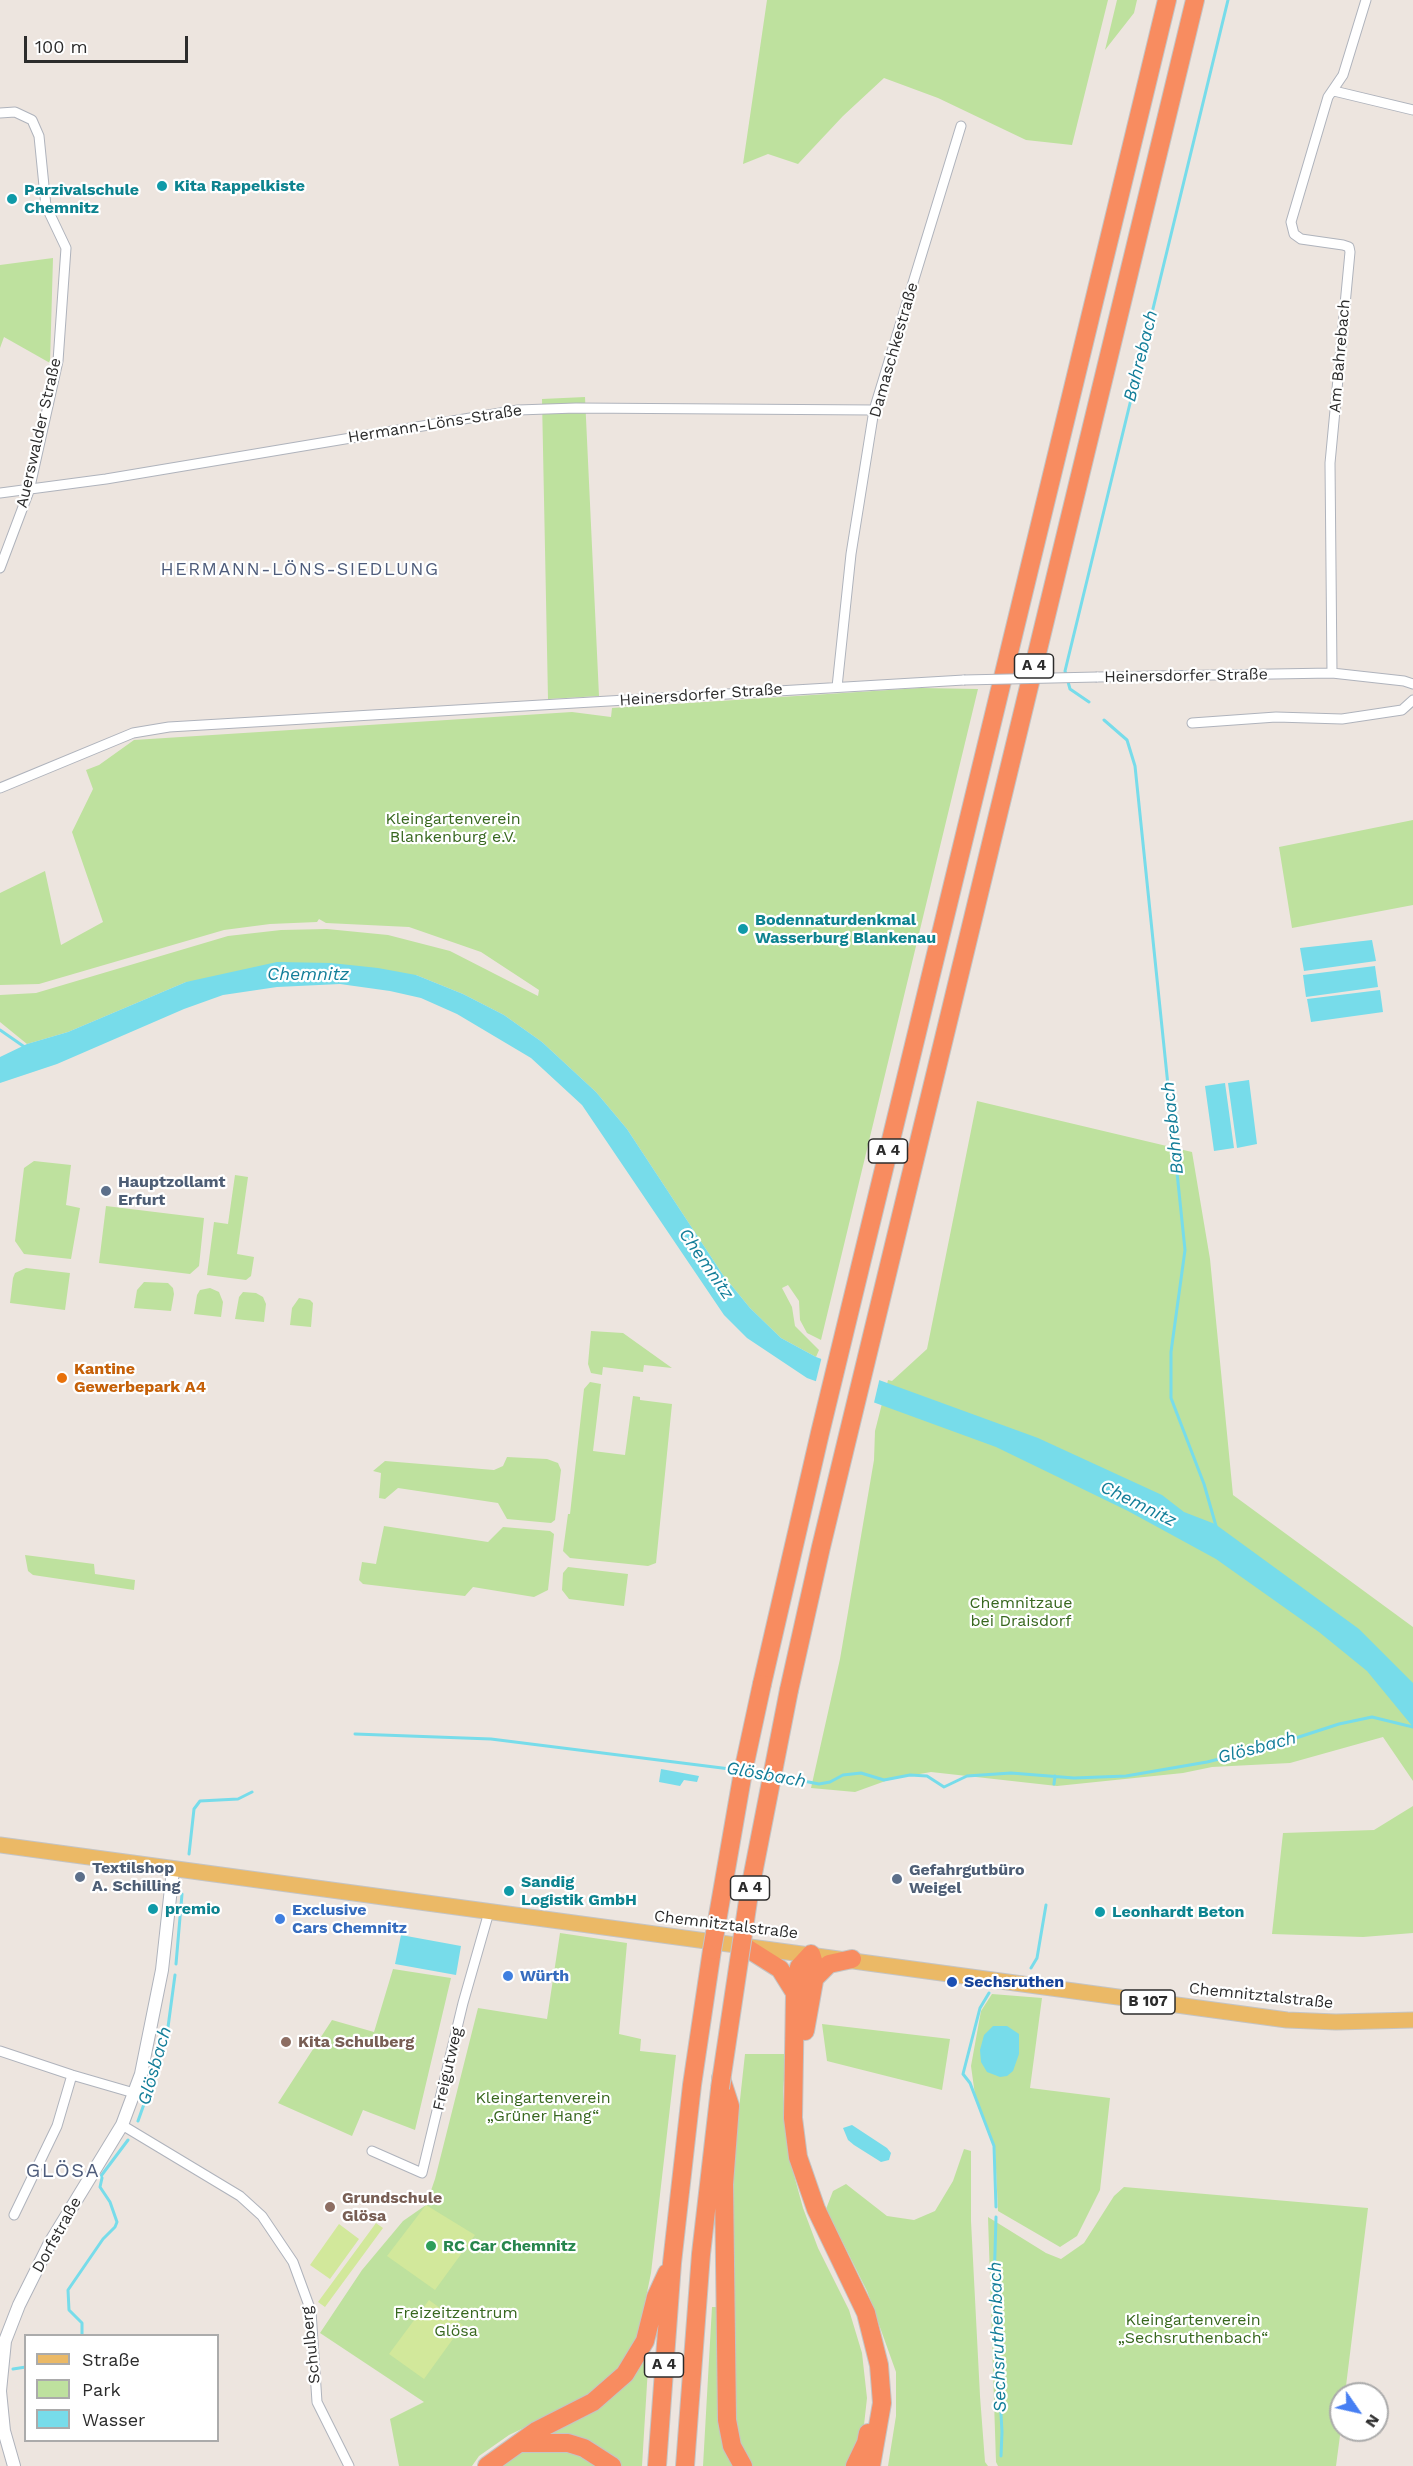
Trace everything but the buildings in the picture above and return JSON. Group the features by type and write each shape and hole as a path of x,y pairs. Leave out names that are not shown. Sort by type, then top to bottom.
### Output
{"highway":[{"name":"A 4","path":"657,2466 672,2263 692,2085 721,1890 762,1684 820,1433 1167,0"},
{"name":"A 4","path":"685,2466 701,2254 722,2085 749,1894 789,1690 847,1440 1195,0"},
{"path":"742,1945 780,1969 795,1994"},
{"path":"795,2070 801,2055 816,1970 811,1954 799,1967 795,1994 793,2118 801,2165 816,2209 866,2313 876,2348 881,2382 880,2423 871,2466"},
{"path":"814,1979 829,1964 852,1959"},
{"path":"722,2085 730,2106 724,2184 726,2403 732,2446 743,2466"},
{"path":"487,2466 536,2431 593,2402 625,2374 645,2341 653,2320 657,2297 672,2263"},
{"path":"855,2466 866,2444 871,2406 881,2382"},
{"path":"520,2443 568,2443 584,2448 612,2466"}],"main road":[{"name":"Chemnitztalstraße","path":"0,1845 173,1870 852,1959 1287,2020 1336,2022 1413,2020"}],"street":[{"name":"Am Bahrebach","path":"1332,673 1330,463 1350,252 1349,247 1343,245 1301,239 1294,234 1291,222 1328,97 1343,75 1366,0"},
{"path":"1334,91 1413,110"},
{"name":"Auerswalder Straße","path":"0,112 15,112 32,120 39,136 46,206 66,248 58,361 29,491 0,568"},
{"name":"Damaschkestraße","path":"837,687 851,554 874,410 961,126"},
{"name":"Hermann-Löns-Straße","path":"0,493 29,491 518,410 576,408 874,410"},
{"name":"Heinersdorfer Straße","path":"0,788 133,733 169,727 964,680 1332,673 1413,684"},
{"path":"1192,723 1276,717 1342,720 1402,710 1413,700"},
{"name":"Dorfstraße","path":"14,2466 4,2431 0,2391 5,2341 19,2305 50,2242 122,2124 134,2093 147,2052 160,1982 173,1870"},
{"name":"Freigutweg","path":"372,2151 422,2173 463,2003 489,1912"},
{"path":"0,2051 134,2093"},
{"path":"14,2215 57,2126 72,2075"},
{"name":"Schulberg","path":"122,2124 240,2196 262,2216 293,2262 311,2311 316,2403 349,2466"}],"green space":[{"path":"767,0 1108,0 1072,145 1026,140 938,98 884,78 843,116 798,164 768,154 743,164"},
{"path":"1117,0 1137,0 1134,13 1105,50"},
{"path":"53,258 50,363 4,337 0,348 0,265"},
{"path":"585,397 599,696 548,699 542,399"},
{"name":"Kleingartenverein Blankenburg e.V.","path":"920,688 978,689 821,1340 807,1333 800,1320 799,1301 788,1285 782,1288 792,1307 795,1326 819,1350 816,1357 781,1338 750,1308 723,1275 627,1129 596,1092 542,1042 504,1015 463,994 416,975 186,982 68,1032 27,1044 0,1022 0,995 36,993 228,936 281,930 327,929 388,935 450,951 538,996 539,990 481,952 409,927 326,923 319,919 317,922 270,924 224,930 39,984 0,985 0,893 45,871 61,945 103,922 72,832 93,789 86,770 99,765 134,740 572,712 611,717 612,708"},
{"path":"1413,820 1413,905 1292,928 1279,847"},
{"name":"Chemnitzaue bei Draisdorf","path":"977,1101 1192,1152 1210,1259 1233,1495 1413,1627 1413,1781 1383,1737 1290,1763 1212,1767 1183,1773 1057,1786 931,1772 891,1779 855,1792 811,1788 840,1659 874,1460 875,1431 888,1380 892,1381 927,1349"},
{"path":"34,1161 71,1165 66,1205 80,1208 71,1259 24,1254 15,1241 24,1168"},
{"path":"235,1175 248,1177 237,1254 254,1257 251,1276 246,1280 207,1275 214,1222 228,1224"},
{"path":"106,1206 204,1218 199,1266 190,1274 99,1263"},
{"path":"26,1268 70,1273 65,1310 10,1303 15,1273"},
{"path":"144,1282 168,1283 173,1288 171,1311 134,1308 137,1290"},
{"path":"210,1288 219,1292 223,1302 221,1317 194,1314 200,1290"},
{"path":"243,1292 256,1293 263,1297 266,1304 264,1322 235,1319 239,1297"},
{"path":"299,1298 310,1300 313,1303 311,1327 290,1325 292,1308"},
{"path":"591,1331 623,1333 672,1368 644,1365 643,1372 603,1367 602,1375 591,1373 588,1364"},
{"path":"590,1382 601,1384 593,1451 625,1455 633,1396 640,1397 640,1400 672,1404 656,1563 648,1566 570,1558 563,1551 568,1514 570,1514 584,1389"},
{"path":"507,1457 547,1459 558,1463 561,1470 555,1520 551,1523 507,1519 498,1503 398,1488 385,1499 379,1498 381,1473 373,1471 385,1461 494,1470 503,1466"},
{"path":"384,1526 488,1542 503,1527 550,1531 554,1534 548,1590 534,1597 473,1587 465,1596 363,1584 359,1580 362,1562 376,1564"},
{"path":"25,1555 94,1564 95,1574 135,1580 134,1590 33,1575 28,1571"},
{"path":"568,1567 628,1574 624,1606 569,1599 562,1590 563,1573"},
{"path":"1413,1806 1413,1933 1363,1937 1272,1934 1283,1833 1374,1830"},
{"path":"560,1933 627,1943 619,2034 641,2039 640,2051 676,2055 651,2273 639,2332 628,2355 612,2375 578,2402 509,2435 479,2456 472,2466 399,2466 390,2419 424,2402 320,2333 362,2270 403,2221 426,2205 435,2179 478,2008 547,2019"},
{"path":"393,1969 451,1978 415,2130 363,2110 352,2136 278,2103 332,2020 374,2032"},
{"path":"992,1994 1042,1998 1030,2088 1110,2098 1100,2190 1077,2236 1060,2247 998,2211 995,2147 975,2095 971,2066 981,2011"},
{"path":"822,2024 950,2039 942,2090 827,2061"},
{"path":"745,2054 786,2054 783,2092 788,2153 803,2208 818,2248 849,2310 862,2353 867,2398 863,2434 847,2466 749,2466 732,2422 731,2182"},
{"path":"964,2149 971,2151 971,2221 980,2396 985,2462 988,2466 888,2466 896,2416 896,2372 867,2291 826,2209 833,2191 846,2184 887,2216 914,2220 935,2211 953,2181"},
{"name":"Kleingartenverein „Sechsruthenbach“","path":"1124,2187 1368,2208 1346,2382 1329,2382 1329,2442 1339,2442 1336,2466 998,2466 996,2462 988,2217 1046,2253 1061,2259 1084,2243 1114,2196"},
{"name":"RC Car Chemnitz","path":"426,2205 475,2235 435,2290 387,2256"},
{"path":"376,2223 383,2228 325,2307 318,2302"},
{"path":"339,2224 359,2239 330,2279 310,2265"},
{"name":"Freizeitzentrum Glösa","path":"429,2300 463,2325 424,2379 389,2354"},
{"path":"712,2307 719,2307 736,2466 703,2466"},
{"path":"649,2351 642,2466 620,2466 538,2436"},
{"path":"531,2449 577,2450 604,2466 500,2466 510,2458"}],"water":[{"path":"1372,940 1376,961 1304,971 1300,948"},
{"name":"Chemnitz","path":"277,962 331,963 416,975 463,994 504,1015 542,1042 596,1092 627,1129 723,1275 750,1308 781,1338 816,1357 1038,1438 1162,1495 1184,1512 1215,1524 1359,1629 1413,1683 1413,1727 1367,1671 1319,1632 1216,1559 1128,1511 996,1447 807,1378 747,1338 724,1315 582,1105 531,1058 457,1014 421,998 340,984 277,987 223,995 184,1009 57,1064 0,1083 0,1057 27,1044 68,1032 186,982"},
{"path":"1375,966 1378,987 1306,997 1303,975"},
{"path":"1380,990 1383,1012 1311,1022 1307,999"},
{"path":"1249,1080 1257,1144 1237,1148 1228,1083"},
{"path":"1225,1083 1234,1148 1214,1151 1205,1086"},
{"path":"661,1769 699,1776 697,1782 684,1780 680,1786 659,1782"},
{"path":"401,1935 461,1946 456,1975 395,1964"},
{"path":"993,2026 1007,2026 1019,2034 1019,2054 1013,2071 1007,2076 1000,2077 987,2072 981,2062 980,2050 984,2035"},
{"path":"852,2125 887,2148 891,2153 889,2160 881,2162 848,2140 843,2128"}],"pier":[{"path":"822,1356 880,1377 873,1407 815,1385"}],"waterway":[{"name":"Bahrebach","path":"1089,702 1070,689 1065,671 1228,0"},
{"name":"Bahrebach","path":"1104,720 1127,740 1135,766 1185,1250 1171,1352 1171,1398 1204,1484 1216,1526"},
{"path":"0,1030 26,1048"},
{"name":"Glösbach","path":"777,1776 819,1784 830,1782 843,1775 861,1773 884,1780 910,1775 927,1776 944,1787 967,1776 1011,1773 1074,1778 1126,1776 1207,1762 1268,1747 1339,1724 1372,1717 1413,1727"},
{"name":"Glösbach","path":"355,1734 491,1739 738,1770"},
{"name":"Glösbach","path":"751,1772 765,1774"},
{"name":"Sechsruthenbach","path":"1054,1784 1055,1776"},
{"name":"Glösbach","path":"189,1854 194,1809 200,1801 238,1799 252,1792"},
{"name":"Glösbach","path":"176,1964 182,1894"},
{"name":"Sechsruthenbach","path":"1031,1968 1037,1958 1046,1905"},
{"name":"Glösbach","path":"138,2121 166,2042 175,1975"},
{"name":"Sechsruthenbach","path":"989,1993 980,2008 963,2074 970,2083 994,2146 996,2207"},
{"name":"Glösbach","path":"82,2334 82,2323 69,2310 68,2290 103,2239 115,2227 117,2222 110,2202 100,2187 101,2176 128,2140"},
{"name":"Sechsruthenbach","path":"996,2217 994,2287 1002,2432 1001,2456"},
{"name":"Glösbach","path":"13,2369 24,2367"}],"place":[{"name":"Kita Rappelkiste","path":"162,186"},
{"name":"Parzivalschule Chemnitz","path":"12,199"},
{"name":"Bodennaturdenkmal Wasserburg Blankenau","path":"743,929"},
{"name":"Hauptzollamt Erfurt","path":"106,1191"},
{"name":"Kantine Gewerbepark A4","path":"62,1378"},
{"name":"Textilshop A. Schilling","path":"80,1877"},
{"name":"Gefahrgutbüro Weigel","path":"897,1879"},
{"name":"Sandig Logistik GmbH","path":"509,1891"},
{"name":"premio","path":"153,1909"},
{"name":"Leonhardt Beton","path":"1100,1912"},
{"name":"Exclusive Cars Chemnitz","path":"280,1919"},
{"name":"Würth","path":"508,1976"},
{"name":"Sechsruthen","path":"952,1982"},
{"name":"Kita Schulberg","path":"286,2042"},
{"name":"Grundschule Glösa","path":"330,2207"},
{"name":"RC Car Chemnitz","path":"431,2246"}],"district":[{"name":"HERMANN-LÖNS-SIEDLUNG","path":"300,570"},
{"name":"GLÖSA","path":"63,2171"}],"park label":[{"name":"Kleingartenverein „Grüner Hang“","path":"543,2107"}]}
